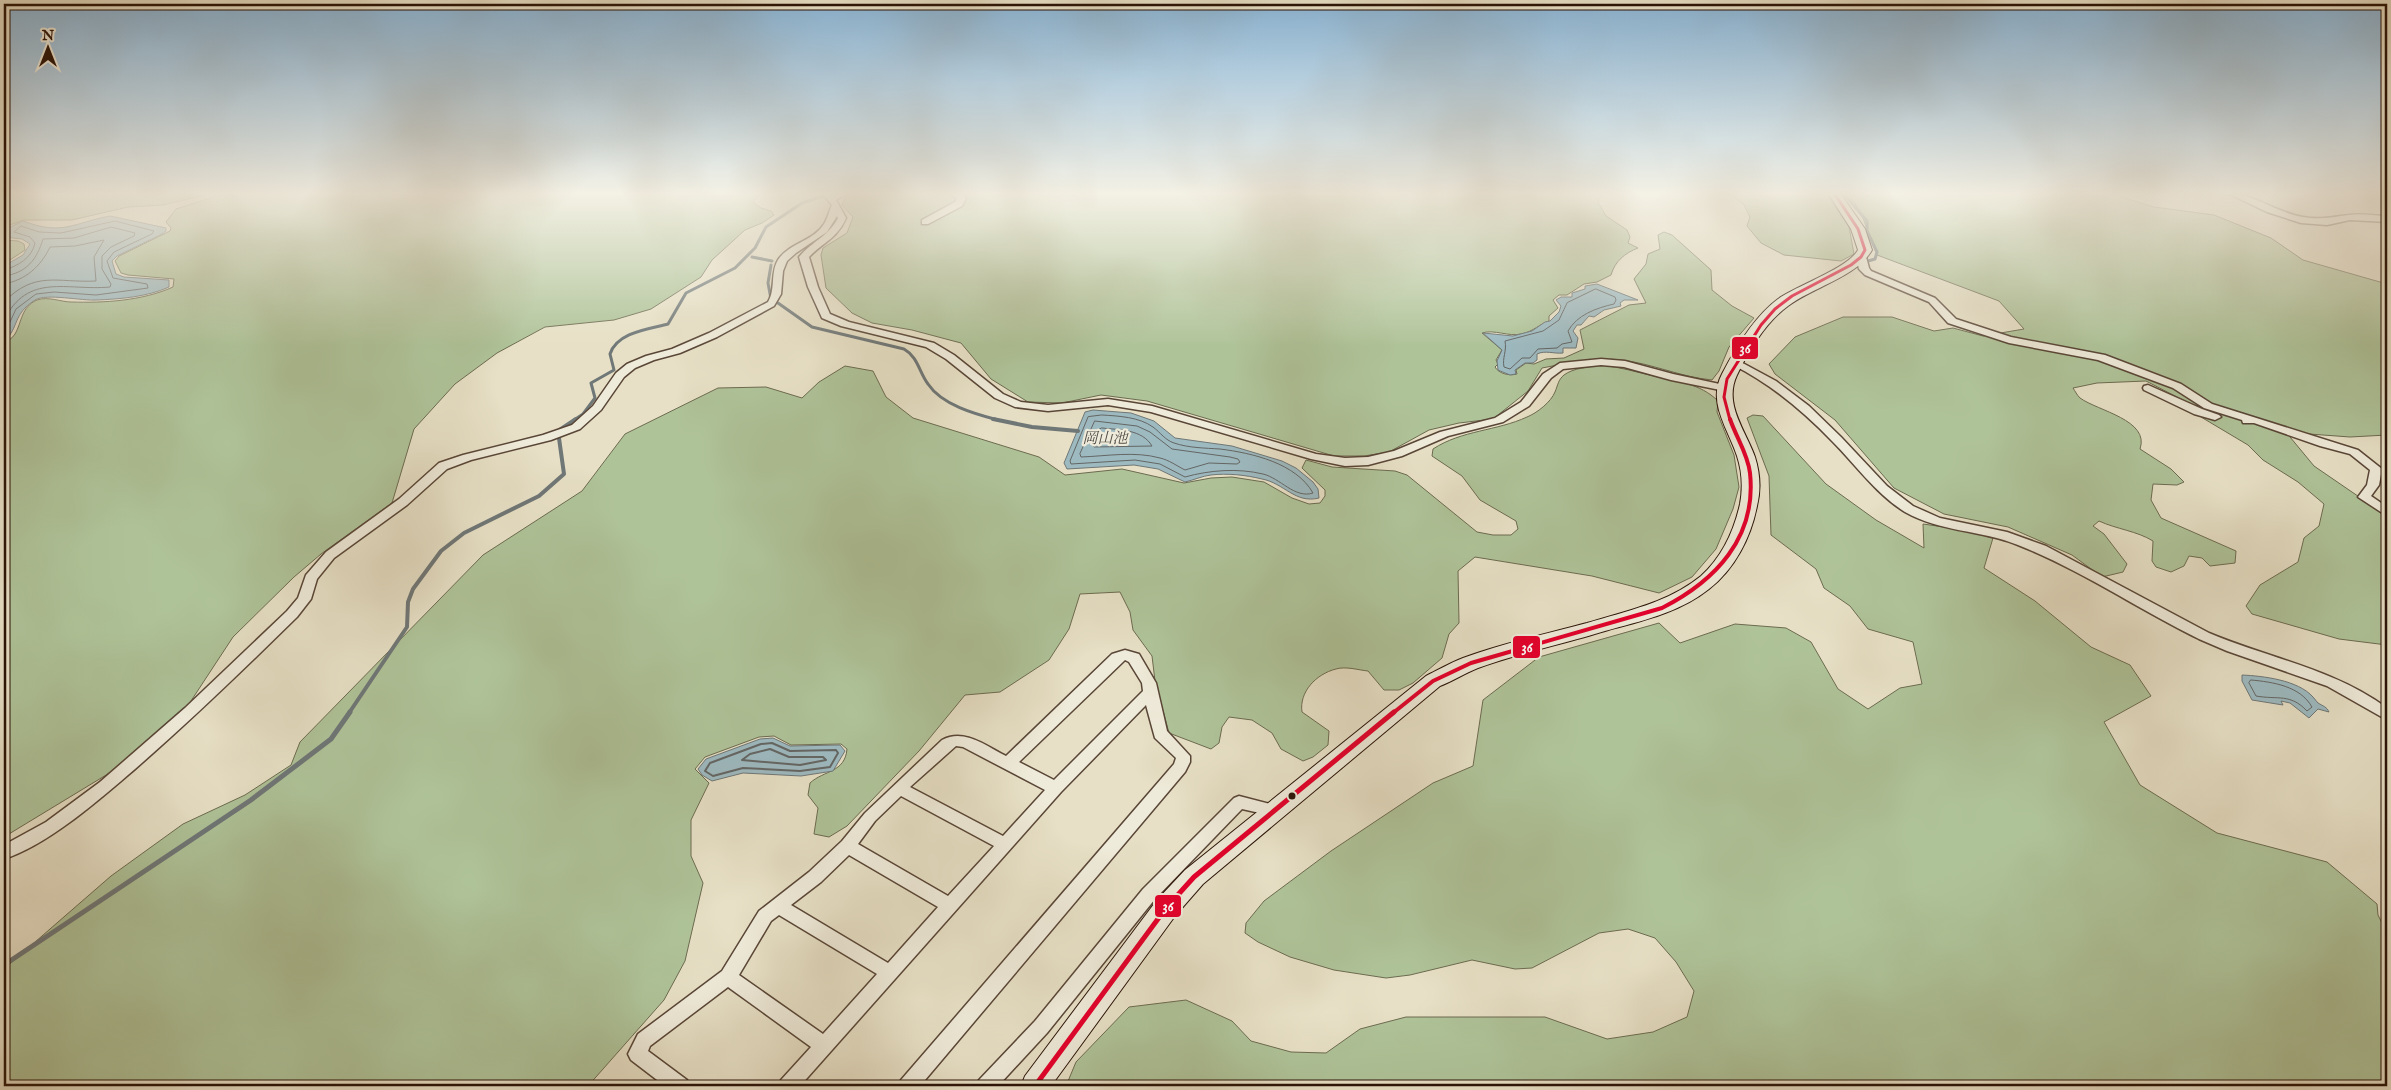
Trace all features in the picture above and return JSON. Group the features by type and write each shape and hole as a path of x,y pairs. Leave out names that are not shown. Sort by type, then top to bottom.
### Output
{"main road":[{"path":"1035,1086 1166,908 1194,877 1411,698 1453,671 1491,656 1662,608 1683,598 1713,575 1724,562 1735,543 1745,520 1752,487 1747,458 1724,399 1728,375 1752,338 1775,309 1861,257 1865,250 1864,244"}],"street":[{"path":"4,852 52,827 105,786 190,712 292,614 304,599 310,578 330,555 403,502 443,466 468,457 559,434 576,426 596,408 620,375 631,366 713,335 772,304 776,299 779,289 779,267 789,253 803,244"},
{"path":"821,244 809,251 804,258 826,316 846,324 930,345 950,357 999,396 1032,408 1060,407 1098,402 1152,409 1315,457 1356,462 1398,454 1444,434 1500,420 1525,404 1547,376 1560,366 1601,362 1625,364 1671,377 1725,388"},
{"path":"1861,257 1864,269 1868,273 1932,300 1952,321 2009,340 2101,357 2143,371 2177,386 2208,406 2363,456 2376,469 2373,485 2364,497 2387,512"},
{"path":"1737,363 1760,374 1826,427 1891,498 1926,517 2013,538 2069,563 2129,598 2192,630 2232,648 2302,669 2362,697 2387,715"},
{"path":"2148,388 2168,395 2209,416 2224,419 2255,420"},
{"path":"908,1086 1180,768 1183,756 1160,734 1149,683 1134,658 1125,655 1117,658 1009,762"},
{"path":"788,1086 1056,788 1150,692"},
{"path":"680,1086 637,1054 644,1040 728,977 765,916 815,877 848,846 870,817 940,749 954,740 966,742 1009,762 1056,788"},
{"path":"899,788 1006,845"},
{"path":"986,1086 1041,1028 1149,894 1218,822 1239,802 1273,810"},
{"path":"848,846 951,906"},
{"path":"778,906 890,974"},
{"path":"728,977 824,1046"}],"green space":[{"path":"4,244 24,244 25,250 4,264"},
{"path":"144,244 730,244 712,260 701,277 651,309 614,320 545,327 497,353 455,384 414,429 392,503 321,554 294,577 233,637 187,707 116,769 4,837 4,344 14,335 28,307 37,300 46,299 71,302 110,301 136,298 173,287 174,279 121,273 115,261 119,256"},
{"path":"830,244 1630,244 1638,248 1621,258 1611,275 1597,282 1584,284 1567,295 1559,295 1553,300 1558,308 1549,316 1549,321 1516,335 1491,332 1482,333 1502,350 1496,360 1498,364 1495,367 1508,375 1517,374 1516,370 1526,363 1534,364 1546,359 1564,358 1584,349 1580,330 1629,305 1646,303 1634,279 1646,264 1648,254 1660,249 1659,244 1682,244 1711,270 1712,290 1732,306 1754,318 1729,347 1719,371 1712,380 1645,364 1612,359 1582,361 1542,368 1528,391 1493,419 1459,423 1429,430 1389,452 1364,456 1334,456 1147,401 1101,395 1062,403 1028,402 991,379 961,343 912,330 872,323 852,313 826,288 821,255 823,248"},
{"path":"1763,244 1852,244 1854,254 1841,261 1784,255"},
{"path":"1873,244 2280,244 2303,260 2387,284 2387,435 2350,437 2296,433 2290,437 2314,466 2387,516 2387,645 2339,639 2252,614 2246,606 2260,585 2298,562 2304,538 2319,526 2324,504 2298,482 2263,460 2248,445 2201,417 2202,410 2146,381 2097,383 2073,388 2080,398 2130,424 2137,431 2141,439 2140,449 2171,469 2184,482 2177,485 2153,484 2151,500 2161,518 2236,551 2235,563 2210,566 2202,558 2189,556 2184,566 2171,572 2156,567 2152,561 2153,541 2099,521 2093,526 2104,534 2127,564 2123,572 2102,577 2072,555 2008,527 1944,514 1894,488 1835,420 1775,374 1769,364 1795,337 1843,317 1892,317 1934,331 1953,328 1983,336 2024,329 1999,301 1877,255"},
{"path":"1601,365 1688,384 1704,390 1718,401 1717,412 1734,455 1739,487 1733,509 1716,549 1692,577 1659,593 1592,576 1475,557 1458,571 1459,623 1449,634 1442,658 1413,683 1399,690 1384,690 1368,671 1344,668 1329,671 1310,685 1303,698 1302,712 1329,731 1328,745 1313,757 1303,761 1281,749 1272,733 1252,720 1229,717 1222,727 1219,743 1211,749 1169,733 1155,681 1152,656 1133,630 1130,612 1120,592 1080,594 1069,629 1049,660 1000,692 965,695 919,751 847,826 829,837 814,834 818,808 808,795 810,783 842,763 847,749 841,744 791,745 774,736 759,737 705,757 695,769 709,783 691,820 691,856 703,883 685,961 664,1000 588,1086 4,1086 4,969 111,876 183,824 245,795 291,765 300,742 483,555 582,491 625,434 718,388 766,387 802,398 819,382 845,366 873,371 886,397 913,418 1039,457 1065,475 1122,469 1184,483 1211,478 1232,477 1264,482 1292,498 1309,504 1320,503 1325,496 1325,490 1302,468 1306,460 1332,467 1395,471 1407,475 1477,532 1493,535 1511,535 1518,529 1516,521 1480,500 1462,476 1432,456 1433,449 1456,438 1516,422 1531,415 1550,400 1564,375 1576,369"},
{"path":"1753,415 1763,416 1826,484 1876,520 1924,548 1923,524 1958,529 1993,538 1984,568 2035,601 2091,647 2130,665 2151,696 2104,722 2140,785 2217,833 2327,862 2377,904 2378,915 2387,933 2387,1086 1066,1086 1076,1062 1129,1007 1186,1000 1232,1021 1251,1041 1291,1052 1326,1053 1360,1029 1406,1017 1545,1017 1607,1039 1653,1032 1687,1017 1694,991 1676,962 1655,938 1628,929 1599,933 1532,968 1515,969 1472,960 1410,975 1386,978 1334,970 1290,957 1258,942 1245,933 1246,923 1264,901 1331,851 1433,783 1473,766 1483,700 1539,657 1659,623 1680,643 1735,624 1786,628 1811,642 1838,689 1868,709 1900,688 1922,684 1913,642 1868,629 1850,606 1824,588 1816,569 1771,535 1769,476 1747,418"}],"water":[{"path":"30,244 142,244 117,256 112,261 116,274 124,277 169,280 169,287 143,295 115,299 40,298 28,305 23,311 4,342 4,266 23,255"},
{"path":"1597,284 1638,300 1624,300 1620,303 1621,306 1604,310 1594,317 1589,316 1581,325 1577,325 1573,331 1578,338 1576,348 1563,348 1563,353 1543,352 1537,354 1537,360 1533,363 1525,363 1515,370 1516,374 1510,375 1498,370 1497,361 1502,350 1483,333 1513,336 1532,331 1545,322 1550,321 1559,312 1561,306 1556,300 1561,297 1572,297 1572,293 1585,289 1585,286"},
{"name":"岡山池","path":"1093,410 1131,413 1154,421 1175,438 1232,446 1282,461 1296,468 1313,482 1318,489 1319,498 1311,499 1296,496 1270,481 1243,475 1211,475 1185,482 1158,469 1134,465 1067,469 1064,463 1085,412"},
{"path":"2242,675 2280,680 2299,687 2307,691 2329,712 2318,709 2309,718 2290,703 2281,701 2283,705 2252,700 2242,681"},
{"path":"773,738 790,746 840,745 845,751 833,771 801,776 743,773 712,781 702,775 698,769 706,759 760,739"}],"waterway":[{"path":"574,420 583,414 595,398 591,383 614,370 610,354 619,341 626,336 643,330 668,324 686,293 735,268 757,244"},
{"path":"1868,261 1875,259 1877,252 1873,244"},
{"path":"752,257 772,261"},
{"path":"771,265 768,283 771,299"},
{"path":"778,303 812,327 904,349 915,360 928,384 942,398 960,408 998,420"},
{"path":"349,713 407,627 408,602 413,589 441,551 464,533 539,496 564,474 558,431 576,419"},
{"path":"993,419 1032,427 1078,431"},
{"path":"4,965 251,800 331,739 350,712"}],"transit line":[{"name":"36","path":"1035,1086 1166,908 1194,877 1433,681 1471,663 1662,608 1695,590 1713,575 1732,551 1739,536 1745,520 1751,487 1750,471 1746,457 1731,423 1724,397 1729,375 1756,330 1775,309 1802,291 1851,265 1861,257 1865,250 1863,244"}]}
